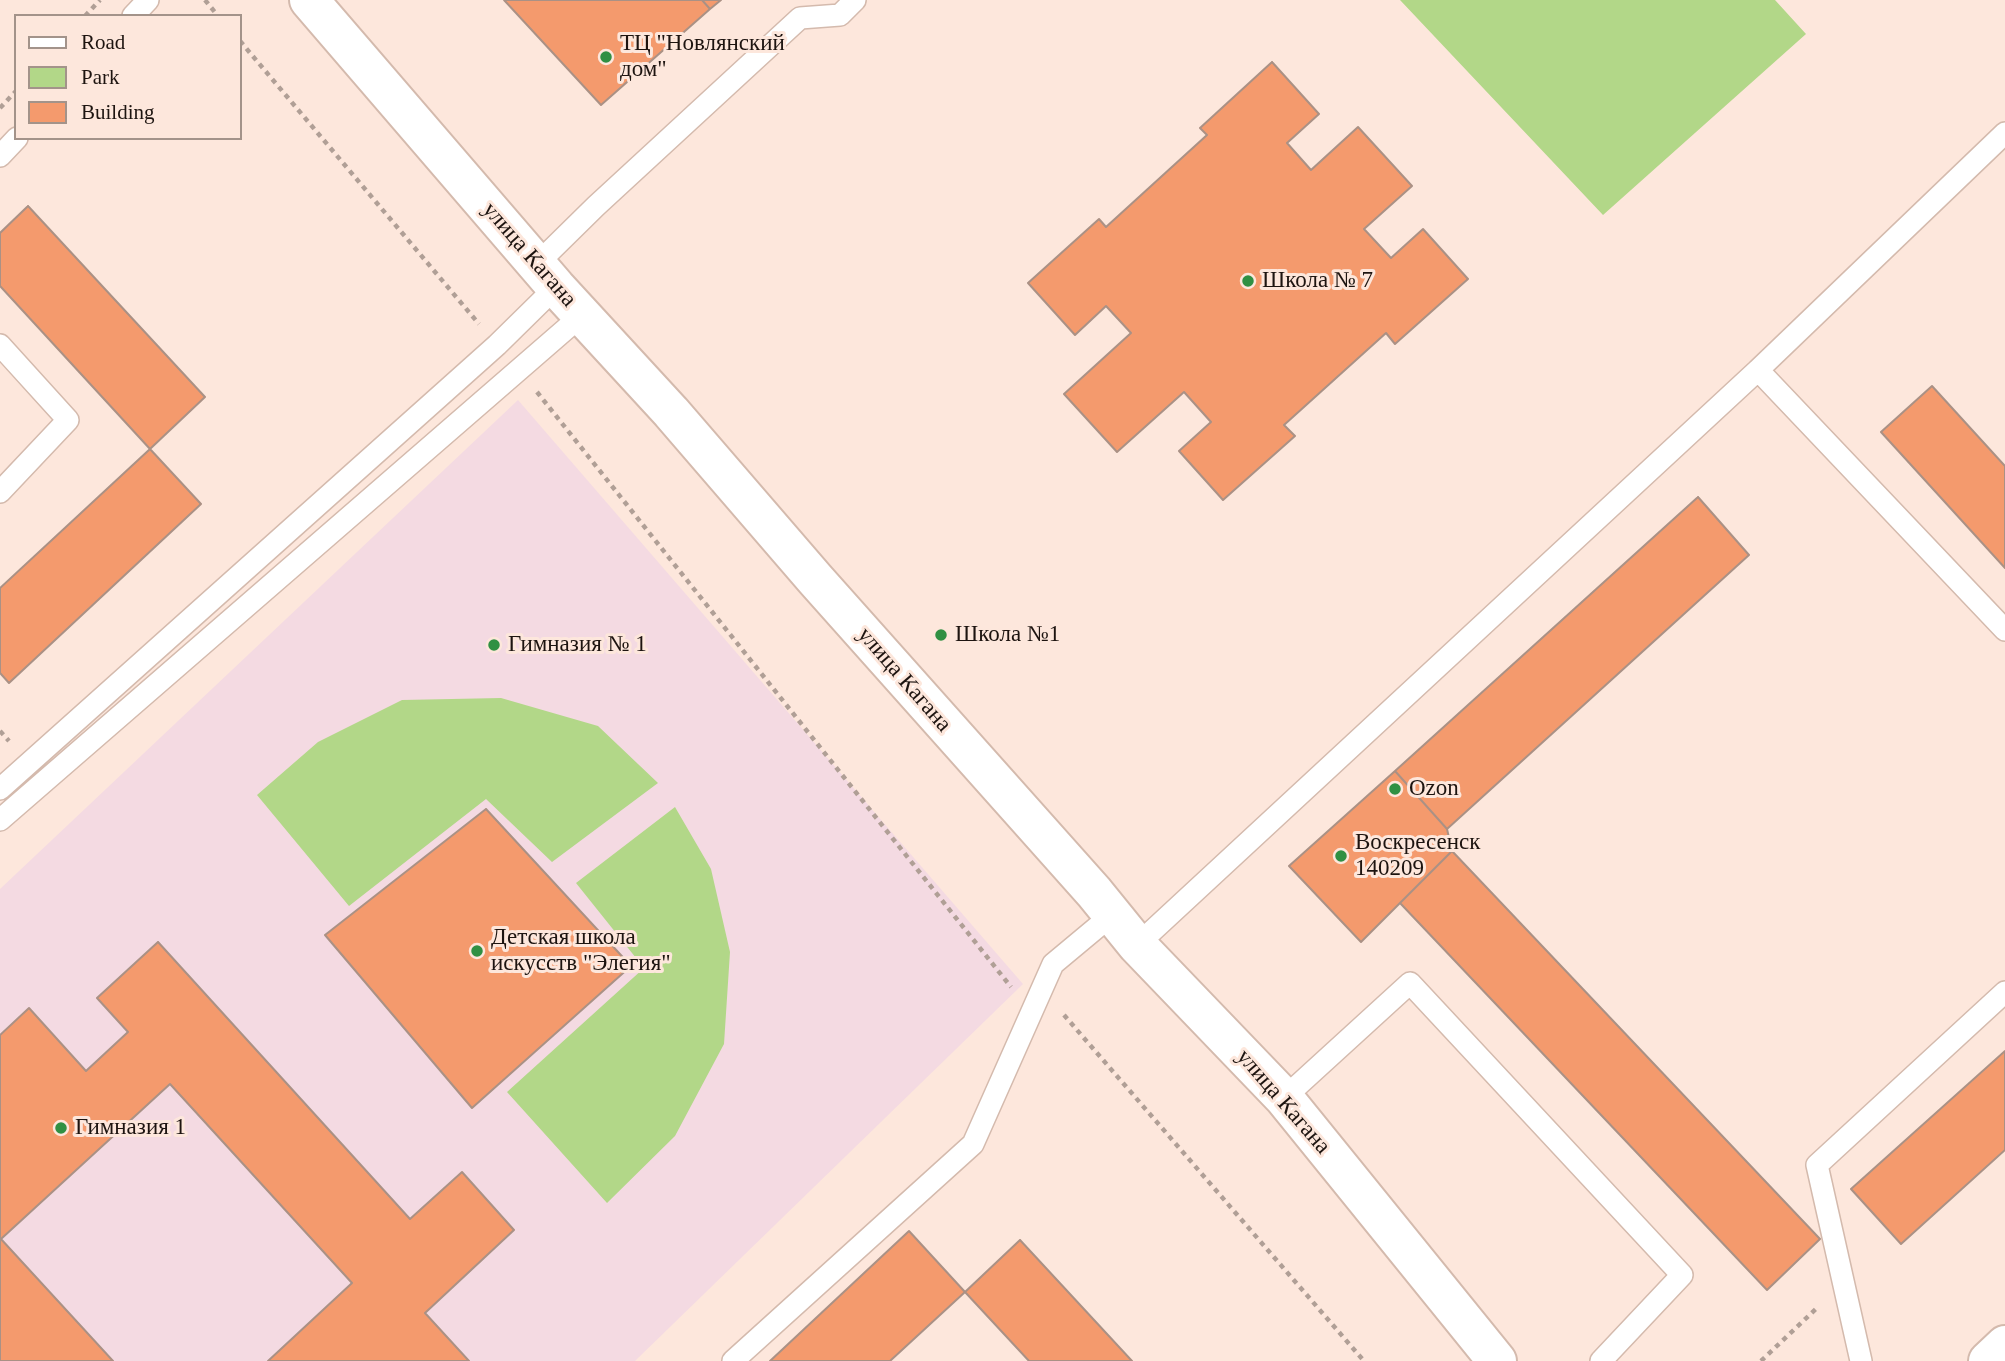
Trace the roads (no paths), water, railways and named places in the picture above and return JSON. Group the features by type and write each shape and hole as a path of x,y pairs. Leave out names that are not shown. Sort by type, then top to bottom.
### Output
{"street":[{"name":"улица Кагана","path":"309,0 547,276 671,412 815,579 1113,914 1137,945 1284,1098 1497,1361"},
{"path":"1988,1361 2005,1345"}],"lane":[{"path":"135,14 148,0"},
{"path":"0,789 497,345 596,206 800,18 839,15 855,0"},
{"path":"1137,945 1758,370 2005,133"},
{"path":"0,156 15,140"},
{"path":"0,820 582,315"},
{"path":"0,345 68,420 0,492"},
{"path":"1758,370 2005,630"},
{"path":"733,1361 973,1144 1053,964 1113,914"},
{"path":"1284,1098 1410,983 1682,1275 1601,1361"},
{"path":"1861,1361 1817,1165 2005,992"}],"place":[{"name":"ТЦ \"Новлянский дом\"","path":"606,57"},
{"name":"Школа № 7","path":"1248,281"},
{"name":"Школа №1","path":"941,635"},
{"name":"Гимназия № 1","path":"494,645"},
{"name":"Ozon","path":"1395,789"},
{"name":"Воскресенск 140209","path":"1341,856"},
{"name":"Детская школа искусств \"Элегия\"","path":"477,951"},
{"name":"Гимназия 1","path":"61,1128"}]}
